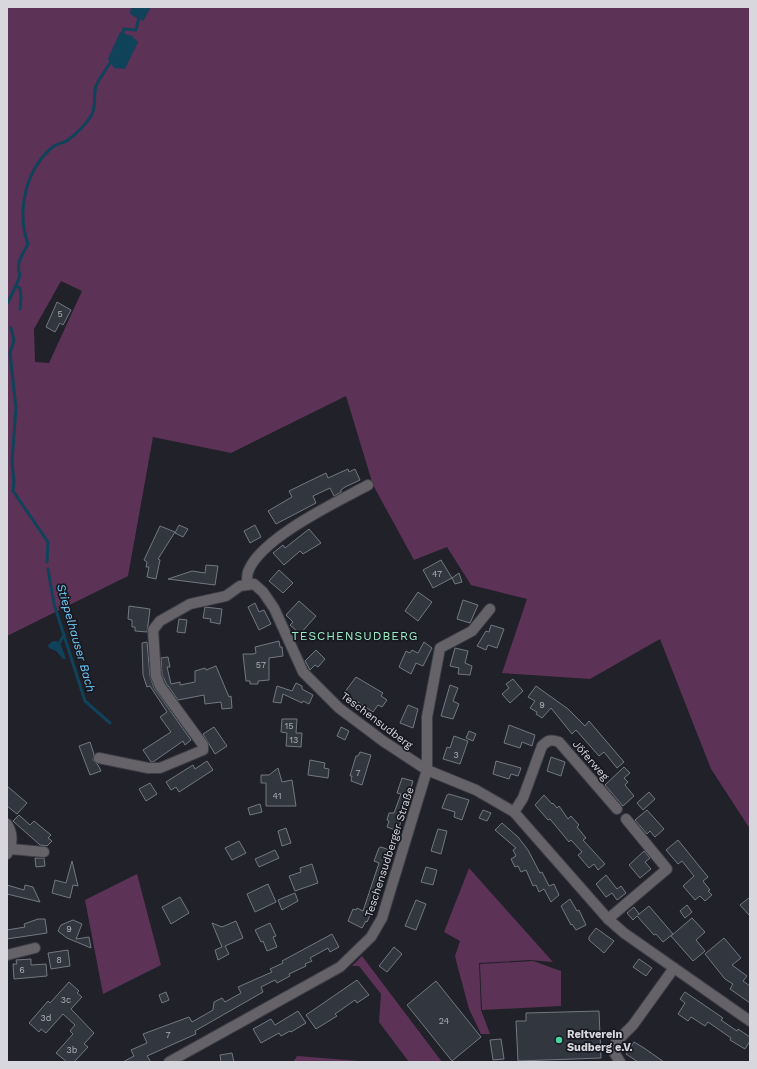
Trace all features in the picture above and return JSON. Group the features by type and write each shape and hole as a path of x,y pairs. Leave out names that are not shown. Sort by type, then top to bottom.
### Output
{"street":[{"path":"100,758 148,768 160,768 203,750 204,745 160,686 156,676 153,630 160,621 190,604 226,596 240,586 247,584 248,572 260,554 274,540 368,485"},
{"name":"Teschensudberg","path":"247,584 254,584 263,592 274,608 303,672 339,708 383,741 427,770"},
{"name":"Teschensudberger Straße","path":"169,1062 340,967 370,937 382,918 427,770 427,717 440,648 472,631 490,609"},
{"name":"Jöferweg","path":"514,812 523,798 542,746 547,741 552,740 559,742 617,809"},
{"path":"427,770 476,790 514,812 608,919 750,1022"},
{"path":"608,919 668,869 626,819"},
{"path":"7,824 11,833 9,851 44,852"},
{"path":"7,955 35,948"},
{"path":"620,1062 615,1054 616,1042 633,1025 674,968"}],"shaded area":[{"path":"7,7 750,7 750,829 711,769 660,639 590,679 502,673 527,599 471,585 447,547 414,560 373,485 346,396 231,453 153,437 128,576 7,636","holes":["61,281 82,291 49,363 35,362 34,329"]},
{"path":"469,868 553,962 530,960 479,963 481,1010 490,1034 481,1034 469,1009 455,956 460,941 444,932"},
{"path":"137,874 161,965 103,994 85,900"},
{"path":"362,956 442,1062 409,1062 379,1022 381,994 359,966 352,966"},
{"path":"533,961 561,971 561,1006 482,1010 480,964"},
{"path":"297,1056 372,1062 293,1062"}],"water":[{"path":"131,7 151,7 143,21 130,14"},
{"path":"120,32 132,36 138,42 125,69 114,68 108,59"},
{"path":"53,641 60,642 66,659 63,659 56,651 49,648 48,645"}],"building":[{"path":"57,302 71,310 63,325 60,323 55,332 46,327"},
{"path":"348,469 349,472 355,469 360,480 345,487 341,490 341,492 334,496 330,488 313,496 316,503 276,524 268,511 292,497 289,491 326,473 328,478"},
{"path":"179,525 188,529 183,537 175,533"},
{"path":"255,525 261,537 250,543 244,531"},
{"path":"160,526 175,532 158,559 160,560 156,579 147,577 149,567 146,567 147,562 144,560"},
{"path":"309,529 321,543 303,554 300,551 284,565 273,553 283,545 285,548"},
{"path":"441,560 452,578 433,588 423,570"},
{"path":"206,565 218,566 215,585 168,579 192,571 205,573"},
{"path":"279,570 293,583 283,593 269,581"},
{"path":"459,573 462,582 455,584 452,578"},
{"path":"418,592 432,602 418,621 405,611"},
{"path":"463,600 478,605 470,623 457,619"},
{"path":"299,601 316,616 300,634 290,625 293,622 286,615"},
{"path":"255,603 259,612 264,610 271,624 259,630 248,607"},
{"path":"129,606 150,609 147,632 135,631 135,627 132,627 132,620 128,619"},
{"path":"205,607 222,609 220,624 210,622 211,619 203,618"},
{"path":"179,619 187,620 185,633 177,632"},
{"path":"491,625 504,629 497,648 488,645 486,650 477,646 486,631 489,632"},
{"path":"279,641 280,647 282,647 283,656 269,658 269,680 258,681 258,684 250,684 250,681 246,681 243,654 256,653 255,647"},
{"path":"147,642 150,676 154,688 191,740 185,745 183,741 153,762 151,762 143,750 171,732 160,717 167,712 150,686 147,687 143,675 142,643"},
{"path":"424,642 432,648 423,666 416,663 411,674 399,667 406,651 410,653 412,650 418,653"},
{"path":"455,648 468,651 465,663 472,666 470,675 458,674 459,668 450,666"},
{"path":"316,650 325,659 318,667 315,665 310,670 305,661"},
{"path":"168,657 170,667 167,667 171,684 180,682 180,685 195,682 195,671 205,668 206,670 216,666 229,697 231,696 232,708 222,709 221,702 205,704 204,695 178,700 162,675 161,658"},
{"path":"356,677 383,693 381,696 387,700 382,707 378,705 373,712 344,693"},
{"path":"513,679 523,691 510,703 502,694 509,688 506,684"},
{"path":"296,683 302,686 302,689 313,695 309,704 303,701 302,703 283,694 281,703 273,702 277,686 292,691"},
{"path":"450,685 458,688 453,701 459,704 453,719 441,716"},
{"path":"536,686 568,709 585,726 589,721 624,762 617,768 604,752 599,756 576,730 572,734 551,708 542,718 536,714 537,712 530,708 535,701 528,697"},
{"path":"408,705 418,709 413,728 400,723"},
{"path":"282,719 297,719 296,733 302,733 301,747 286,746 287,733 281,732"},
{"path":"509,725 535,735 532,746 522,742 520,748 504,743"},
{"path":"214,727 227,746 215,754 203,734"},
{"path":"341,727 349,731 345,740 337,736"},
{"path":"469,731 476,734 473,741 466,738"},
{"path":"454,736 468,741 460,764 443,759 447,747 450,748"},
{"path":"90,742 94,754 93,760 101,771 90,775 79,746"},
{"path":"360,752 371,755 362,785 351,781 352,776 350,776 356,756 358,756"},
{"path":"551,757 565,762 561,776 547,771"},
{"path":"310,760 325,763 324,768 329,769 328,778 308,775"},
{"path":"207,761 213,770 179,792 176,787 171,790 166,782 193,765 195,769"},
{"path":"496,761 521,768 518,776 511,774 509,779 493,774"},
{"path":"624,767 630,773 624,778 628,782 625,785 634,796 623,806 605,785"},
{"path":"278,768 282,782 292,780 296,806 266,806 266,783 261,783 261,775 269,775"},
{"path":"402,778 413,781 398,831 387,827 389,821 387,820 389,813 394,813 401,794 397,793"},
{"path":"150,783 157,794 146,801 139,789"},
{"path":"7,786 27,803 17,814 7,806"},
{"path":"649,792 655,799 643,810 637,803"},
{"path":"449,794 469,800 462,820 454,817 455,812 442,808 447,795"},
{"path":"544,795 557,808 559,806 568,819 571,816 579,825 577,827 586,838 583,840 605,864 598,870 594,864 589,868 578,855 582,852 571,840 569,842 550,819 548,820 535,805"},
{"path":"260,804 262,812 250,815 248,808"},
{"path":"483,810 491,813 487,821 479,818"},
{"path":"647,810 664,829 655,837 650,831 647,834 635,820"},
{"path":"19,815 30,825 34,821 51,835 48,838 52,841 47,846 40,845 13,821"},
{"path":"502,823 518,837 528,850 540,873 542,872 549,886 554,884 559,895 551,902 544,889 539,892 536,885 533,886 526,870 521,872 518,866 515,867 511,859 516,856 513,850 516,848 495,830"},
{"path":"286,828 291,843 282,846 278,831"},
{"path":"438,829 447,831 441,854 431,851"},
{"path":"678,840 708,877 703,881 710,890 708,891 712,895 705,901 700,896 695,900 683,886 694,876 682,861 678,864 666,850"},
{"path":"239,841 246,853 232,860 225,848"},
{"path":"381,847 392,851 375,904 367,922 366,921 362,928 348,921 353,909 356,910 357,908 363,911 379,863 374,861 379,848"},
{"path":"275,850 279,858 259,867 255,859"},
{"path":"644,851 650,858 645,862 651,869 640,878 629,865"},
{"path":"35,858 44,858 45,866 36,867"},
{"path":"72,861 78,886 73,885 70,898 52,893 55,880 66,883"},
{"path":"312,864 318,883 295,891 289,876 301,872 300,868"},
{"path":"426,867 437,870 433,885 421,882"},
{"path":"606,875 617,889 621,886 626,893 617,900 612,893 606,897 596,884"},
{"path":"268,884 276,902 255,912 247,894"},
{"path":"7,885 24,890 25,885 33,887 40,902 7,894"},
{"path":"295,893 298,901 282,910 278,900"},
{"path":"180,897 189,913 171,924 162,907"},
{"path":"750,897 750,916 740,905"},
{"path":"570,899 577,911 579,910 586,925 576,930 572,924 571,925 561,906"},
{"path":"416,900 426,904 416,930 405,926"},
{"path":"687,905 692,912 685,918 680,911"},
{"path":"649,906 673,934 663,942 656,934 654,935 637,916 633,920 627,913 634,907 639,914 638,915"},
{"path":"692,918 705,932 696,940 705,951 693,961 671,936"},
{"path":"38,919 45,919 47,933 7,939 7,930 25,927 24,924"},
{"path":"73,920 82,924 76,939 89,937 91,948 67,938 58,931 61,925"},
{"path":"236,921 243,938 225,946 229,954 218,960 215,950 222,947 212,923 222,927"},
{"path":"270,923 276,936 273,937 277,947 267,951 263,941 261,942 255,930"},
{"path":"596,928 614,941 604,953 589,940 589,937"},
{"path":"332,934 339,947 330,952 328,948 310,958 312,961 305,964 306,966 289,974 290,976 277,983 275,980 261,987 263,992 195,1031 196,1034 147,1056 151,1062 123,1062 134,1056 131,1050 147,1043 143,1034 189,1017 192,1022 213,1010 214,1002 222,998 225,1002 241,993 238,987 272,972 270,969 283,963 282,961"},
{"path":"724,938 741,958 732,965 747,976 743,981 750,986 750,1003 730,989 733,984 725,979 705,954"},
{"path":"394,947 402,954 387,972 379,966"},
{"path":"68,950 70,966 51,969 48,953"},
{"path":"31,959 31,965 46,964 47,976 14,979 13,964 17,964 16,960"},
{"path":"639,959 652,968 646,976 633,967"},
{"path":"357,980 369,995 357,1003 355,1000 335,1014 337,1016 316,1029 306,1015"},
{"path":"436,981 481,1037 452,1061 407,1005"},
{"path":"69,982 79,991 77,993 82,997 71,1009 94,1033 84,1044 88,1047 74,1062 67,1062 56,1053 73,1034 70,1031 75,1025 63,1014 46,1033 41,1029 39,1032 29,1023 48,1001 50,1003"},
{"path":"166,992 169,1000 162,1003 159,995"},
{"path":"685,992 723,1018 721,1020 737,1031 738,1029 750,1037 750,1041 745,1049 730,1040 731,1038 708,1022 705,1026 691,1017 688,1021 678,1014 685,1003 680,999"},
{"path":"298,1011 306,1023 291,1032 290,1031 281,1036 279,1033 261,1043 253,1029 271,1019 275,1025"},
{"name":"Reitverein Sudberg e.V.","path":"599,1011 601,1058 518,1061 516,1021 526,1021 526,1013"},
{"path":"501,1039 504,1059 493,1060 490,1040"},
{"path":"634,1042 664,1062 638,1062 626,1054"},
{"path":"232,1053 234,1062 221,1062 220,1055"}],"waterway":[{"name":"Stiepelhauser Bach","path":"122,35 124,29 136,30 139,17"},
{"name":"Stiepelhauser Bach","path":"20,309 20,288 16,286 20,275 18,266 28,244 23,217 26,190 30,178 44,155 54,146 71,138 89,119 94,108 96,86 112,59"},
{"path":"7,304 16,286"},
{"name":"Stiepelhauser Bach","path":"11,328 14,340 10,353 16,408 12,462 14,482 13,491 48,542 47,562"},
{"name":"Stiepelhauser Bach","path":"48,569 54,604 85,701 110,723"},
{"name":"Stiepelhauser Bach","path":"60,642 64,635"}],"place":[{"name":"Reitverein Sudberg e.V.","path":"559,1040"}],"district":[{"name":"TESCHENSUDBERG","path":"355,636"}]}
